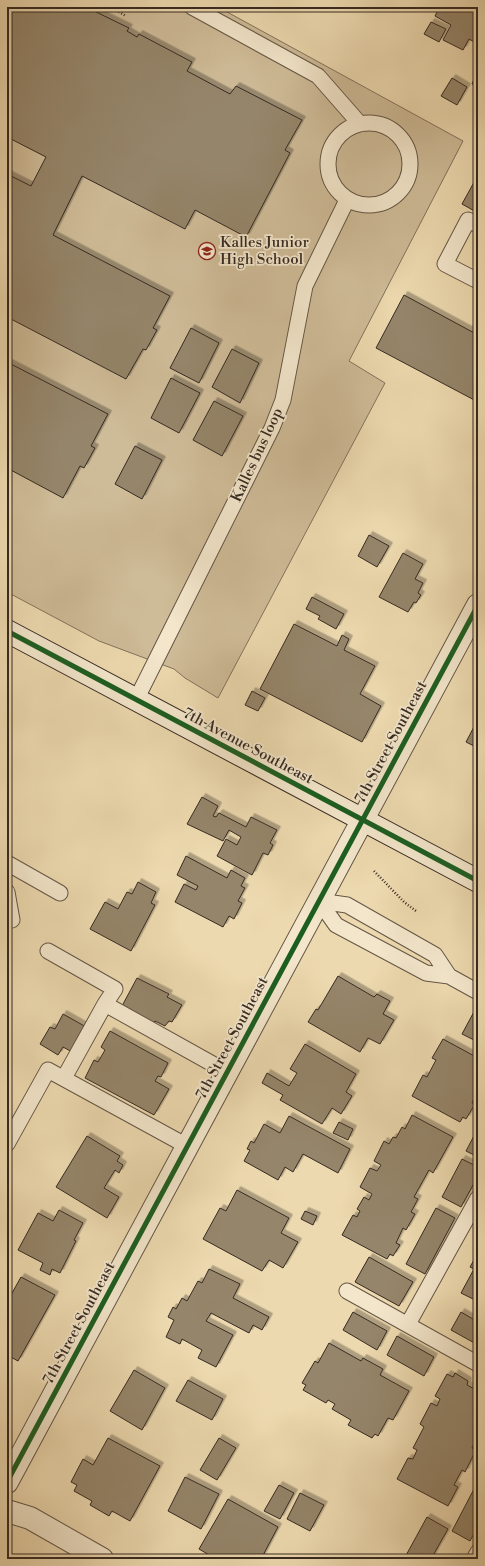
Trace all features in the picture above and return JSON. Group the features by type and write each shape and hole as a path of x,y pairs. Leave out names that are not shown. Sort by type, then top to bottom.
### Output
{"street":[{"name":"7th Street Southeast","path":"7,1482 363,819 476,613"},
{"name":"7th Avenue Southeast","path":"7,631 478,881"},
{"path":"7,1511 30,1518 102,1559"}],"lane":[{"path":"192,7 318,76 360,124"},
{"path":"374,123 388,127 398,135 406,146 410,159 410,172 405,184 397,195 386,202 373,205 359,204 347,200 337,190 330,178 327,164 330,150 336,138 347,129 360,124 374,123"},
{"name":"Kalles bus loop","path":"136,700 272,428 283,400 305,286 347,200"},
{"path":"478,225 468,220 445,264 478,281"},
{"path":"7,864 60,893"},
{"path":"7,892 12,920"},
{"path":"319,901 347,905 435,955 449,976"},
{"path":"319,901 336,925 426,972 449,976 478,992"},
{"path":"48,951 115,989 105,1004 64,1078"},
{"path":"105,1004 227,1072"},
{"path":"7,1144 48,1070 187,1146"},
{"path":"408,1324 478,1198"},
{"path":"348,1291 478,1364"},
{"path":"474,1559 478,1552"}],"path":[{"path":"111,7 126,16"},
{"path":"374,871 404,902 416,912"}],"shaded area":[{"name":"Kalles Junior High School","path":"7,7 218,7 463,141 349,361 385,383 218,698 185,678 174,669 99,641 7,592"}],"building":[{"path":"7,7 80,7 88,12 90,9 129,28 127,31 137,37 139,34 192,62 187,71 230,94 236,86 302,120 285,150 290,153 246,237 195,210 185,229 82,176 53,235 170,296 153,328 157,330 146,350 143,349 126,379 9,318 7,322 7,174 31,186 46,157 7,137"},
{"path":"427,7 478,7 478,44 469,39 463,50 443,40 451,25 435,16 437,12"},
{"path":"431,22 446,29 439,42 424,34"},
{"path":"478,69 478,87 472,84"},
{"path":"452,78 467,87 457,105 441,96"},
{"path":"478,175 478,213 462,204"},
{"path":"404,295 478,335 478,402 376,348"},
{"path":"191,328 219,343 199,383 170,368"},
{"path":"232,349 259,363 240,403 212,387"},
{"path":"7,362 108,414 91,446 95,448 84,468 80,466 63,498 7,468"},
{"path":"171,378 200,393 179,433 151,418"},
{"path":"214,401 243,416 222,456 193,440"},
{"path":"135,446 162,460 142,499 115,484"},
{"path":"369,535 389,546 377,567 358,556"},
{"path":"403,553 423,564 415,579 423,583 418,593 421,595 416,603 414,602 408,612 379,597"},
{"path":"312,597 344,614 336,629 318,619 320,616 306,609"},
{"path":"294,624 337,646 342,635 349,639 344,650 375,666 360,694 381,706 362,742 260,689"},
{"path":"252,691 265,698 258,711 245,705"},
{"path":"478,719 478,748 466,742"},
{"path":"202,797 218,806 213,816 216,817 219,813 246,827 251,817 277,830 270,843 273,845 268,855 263,853 252,875 217,856 226,839 237,845 241,837 229,830 223,841 187,824"},
{"path":"186,856 227,878 231,870 245,878 241,886 245,888 238,901 242,903 234,919 229,916 223,927 175,902 184,884 196,890 198,886 177,875"},
{"path":"138,882 156,892 151,903 155,905 131,951 90,929 105,902 118,909 127,892 132,894"},
{"path":"338,976 374,997 377,994 390,1001 383,1014 394,1020 380,1044 368,1038 360,1052 308,1022 316,1009 318,1010"},
{"path":"137,978 169,994 167,997 182,1005 172,1022 169,1021 165,1026 155,1021 152,1026 122,1006"},
{"path":"476,1008 478,1009 478,1042 462,1034"},
{"path":"63,1014 88,1028 74,1053 63,1047 58,1055 40,1044 50,1027 55,1029"},
{"path":"110,1031 168,1063 161,1077 158,1076 155,1081 169,1089 154,1115 85,1078 94,1060 98,1062 105,1050 101,1047"},
{"path":"443,1039 478,1058 478,1090 472,1103 475,1104 466,1119 463,1117 460,1122 412,1096 423,1075 427,1077 436,1060 432,1058"},
{"path":"305,1044 356,1074 346,1092 352,1096 341,1114 332,1108 322,1124 280,1100 283,1095 262,1083 267,1073 289,1086 297,1073 290,1069"},
{"path":"412,1115 453,1137 433,1173 429,1170 414,1197 418,1199 411,1212 415,1214 406,1230 403,1228 396,1243 400,1245 393,1256 390,1254 387,1259 342,1235 353,1215 357,1217 360,1211 357,1209 364,1197 369,1200 372,1194 360,1187 370,1168 377,1171 381,1165 374,1161 384,1141 389,1144 393,1137 396,1138 402,1127 405,1129"},
{"path":"289,1116 350,1149 338,1173 303,1154 293,1172 285,1167 278,1180 244,1161 250,1150 247,1149 251,1141 254,1143 264,1124 280,1133"},
{"path":"339,1122 353,1129 348,1140 333,1133"},
{"path":"478,1128 478,1157 466,1151"},
{"path":"87,1136 120,1156 117,1161 123,1165 119,1173 115,1170 104,1188 119,1197 107,1218 56,1187"},
{"path":"462,1159 478,1167 478,1176 461,1207 442,1197"},
{"path":"237,1190 289,1218 281,1233 298,1242 283,1268 269,1260 262,1271 203,1239 220,1208 226,1211"},
{"path":"436,1208 455,1218 425,1274 406,1264"},
{"path":"59,1210 83,1223 60,1273 52,1269 50,1275 40,1270 43,1263 18,1250 38,1213 53,1221"},
{"path":"305,1211 317,1216 313,1225 301,1219"},
{"path":"478,1253 478,1299 476,1298 475,1300 461,1293 474,1269 470,1267"},
{"path":"369,1257 413,1282 399,1306 355,1282"},
{"path":"209,1269 240,1284 233,1298 269,1317 262,1330 253,1325 249,1333 211,1313 206,1321 233,1335 216,1367 198,1358 202,1350 182,1339 180,1344 166,1337 174,1320 168,1317 173,1307 176,1309 182,1298 187,1301 198,1281 202,1283"},
{"path":"21,1277 55,1295 18,1361 7,1355 7,1302"},
{"path":"353,1312 387,1331 377,1350 343,1330"},
{"path":"461,1312 478,1322 478,1345 451,1330"},
{"path":"397,1336 434,1357 424,1376 387,1355"},
{"path":"329,1343 361,1361 363,1358 383,1369 380,1375 409,1391 393,1420 388,1418 378,1436 375,1434 372,1438 348,1425 351,1420 332,1409 335,1404 328,1400 326,1403 303,1390 306,1385 302,1383 315,1361 318,1363"},
{"path":"134,1370 165,1388 142,1430 110,1411"},
{"path":"455,1373 468,1381 467,1385 478,1391 478,1436 472,1448 476,1450 465,1472 462,1470 454,1485 458,1487 448,1506 397,1479 408,1458 413,1459 417,1450 413,1448 424,1427 420,1424 431,1403 437,1406 440,1399 435,1396 447,1374 453,1377"},
{"path":"188,1380 223,1399 212,1420 176,1401"},
{"path":"108,1438 160,1466 130,1521 112,1511 109,1516 90,1505 92,1501 74,1491 77,1485 71,1482 83,1459 93,1465"},
{"path":"219,1438 236,1448 217,1480 200,1470"},
{"path":"185,1477 219,1494 201,1529 168,1511"},
{"path":"279,1485 294,1493 280,1519 264,1511"},
{"path":"474,1489 478,1491 478,1526 470,1541 452,1531"},
{"path":"300,1493 324,1505 310,1531 287,1519"},
{"path":"228,1499 278,1527 261,1559 216,1559 199,1549"},
{"path":"427,1517 448,1529 431,1559 404,1559"}],"cycle path":[{"path":"7,1482 478,605"},
{"path":"7,631 478,881"}],"place":[{"name":"Kalles Junior High School","path":"207,251"}]}
